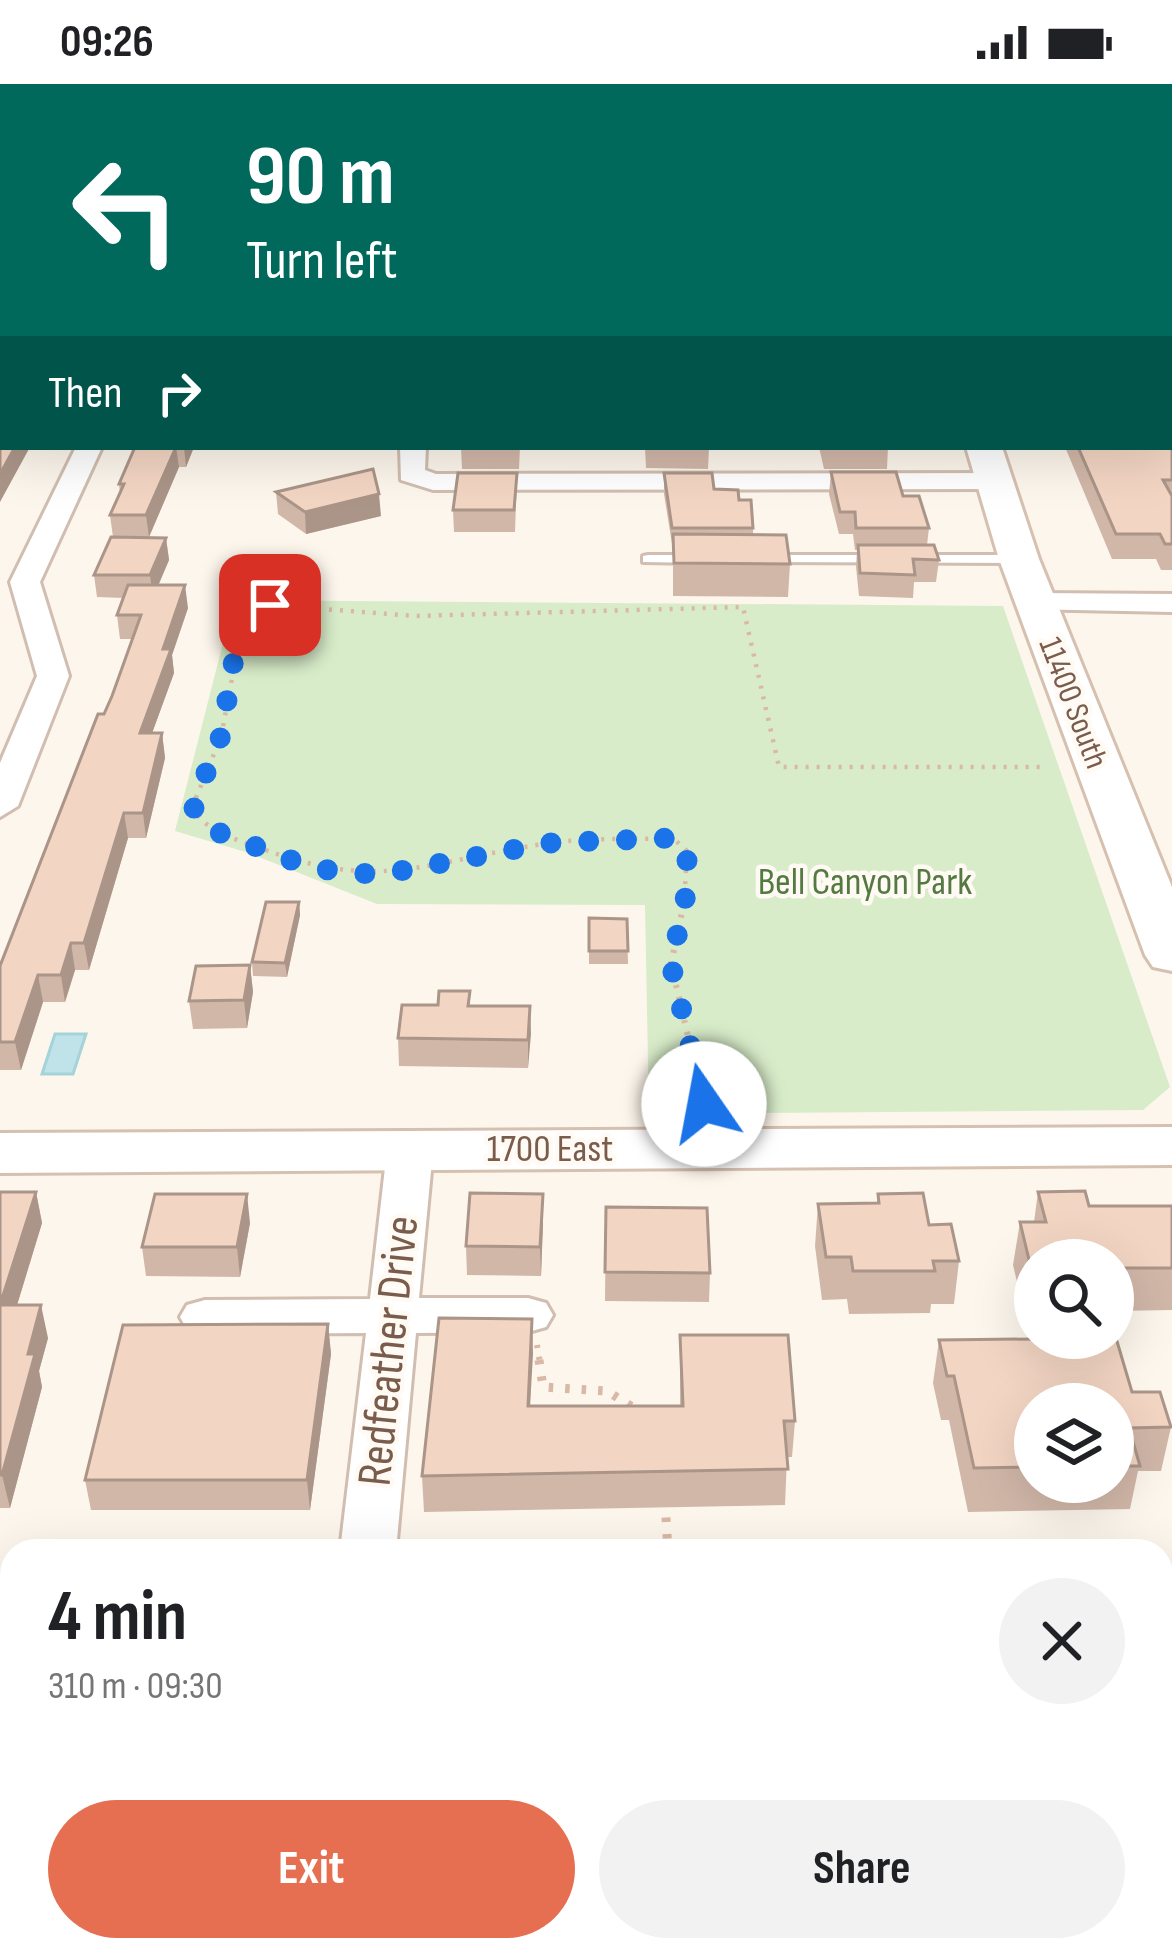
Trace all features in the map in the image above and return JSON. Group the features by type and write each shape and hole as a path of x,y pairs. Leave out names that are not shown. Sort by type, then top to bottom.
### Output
{"street":[{"path":"0,806 53,676 25,582 88,450"},
{"path":"413,450 411,474 441,483 991,464"},
{"name":"11400 South","path":"991,464 1018,559 1172,955"},
{"path":"1036,602 1172,603"},
{"name":"1700 East","path":"0,1153 1172,1146"},
{"name":"Redfeather Drive","path":"369,1539 410,1150"},
{"path":"205,1317 528,1316"}],"lane":[{"path":"648,559 717,559"},
{"path":"740,559 1018,559"}],"path":[{"path":"704,1104 671,964 687,890 687,850 673,838 548,843 384,874 343,873 304,865 220,833 197,817 193,805 221,736 243,620 270,605 415,616 586,607 743,607 779,767 1047,767"},
{"path":"528,1316 536,1330 543,1387 607,1391 640,1414"},
{"path":"664,1490 667,1539"}],"green space":[{"name":"Bell Canyon Park","path":"234,600 1003,606 1170,1087 1143,1110 649,1114 645,905 377,904 249,853 175,831"}],"water":[{"path":"55,1034 86,1034 73,1074 42,1074"}],"building":[{"path":"0,450 13,450 0,474"},
{"path":"134,450 175,450 146,515 110,515 124,484 119,484"},
{"path":"1079,450 1172,450 1172,480 1163,480 1172,496 1172,544 1165,544 1160,534 1116,534"},
{"path":"373,469 379,494 305,512 276,492"},
{"path":"831,472 896,472 903,496 919,496 929,528 856,528 855,512 840,512"},
{"path":"458,473 517,473 514,510 453,510"},
{"path":"664,473 712,473 714,489 738,490 739,500 751,500 753,528 672,528"},
{"path":"673,534 786,535 790,564 674,563"},
{"path":"111,537 166,538 150,575 94,575"},
{"path":"858,545 934,545 939,560 913,559 915,575 860,573"},
{"path":"128,585 185,585 163,649 171,649 140,733 162,733 143,813 124,813 84,943 71,943 61,975 38,975 15,1042 0,1042 0,966 141,615 117,615"},
{"path":"266,902 299,902 285,963 252,962"},
{"path":"589,918 627,919 628,951 589,951"},
{"path":"250,965 244,1000 189,1001 196,966"},
{"path":"439,991 470,991 468,1006 530,1006 528,1040 398,1038 402,1005 438,1005"},
{"path":"1085,1191 1089,1206 1172,1206 1172,1268 1134,1268 1134,1239 1024,1239 1020,1222 1046,1222 1038,1192"},
{"path":"0,1192 36,1192 0,1305"},
{"path":"470,1193 543,1194 540,1247 466,1246"},
{"path":"923,1193 929,1225 951,1224 959,1261 933,1261 935,1271 853,1271 851,1257 826,1257 818,1204 879,1203 878,1194"},
{"path":"155,1194 247,1194 237,1247 142,1247"},
{"path":"606,1207 707,1208 710,1273 605,1272"},
{"path":"0,1305 41,1305 28,1354 35,1354 2,1475 0,1475"},
{"path":"439,1318 532,1319 528,1406 683,1406 680,1335 788,1335 795,1421 784,1421 788,1469 422,1476"},
{"path":"328,1324 307,1480 85,1480 123,1325"},
{"path":"1014,1339 1014,1359 1122,1359 1129,1383 1014,1383 1014,1467 974,1468 954,1376 947,1376 939,1340"},
{"path":"1134,1392 1160,1392 1171,1427 1134,1428"}],"route":[{"path":"270,605 243,620 221,736 193,805 197,817 220,833 304,865 343,873 384,874 548,843 673,838 687,850 687,890 671,964 704,1104"}]}
